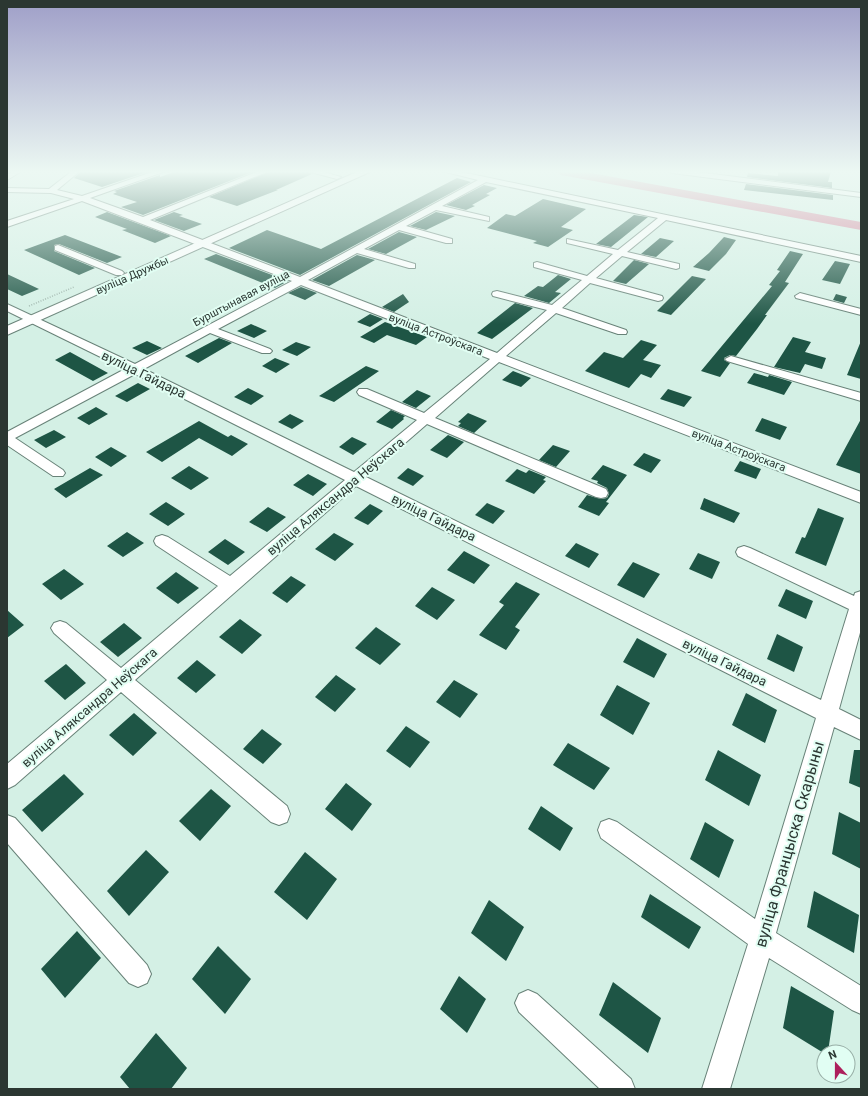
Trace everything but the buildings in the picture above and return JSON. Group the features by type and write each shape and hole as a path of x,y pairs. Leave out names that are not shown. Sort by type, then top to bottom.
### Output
{"main road":[{"path":"198,242 238,222"},
{"path":"7,327 85,290 242,222"},
{"path":"7,321 28,317"},
{"path":"7,332 28,317"}],"street":[{"name":"вуліца Астроўскага","path":"148,222 861,498"},
{"name":"Бурштынавая вуліца","path":"7,438 133,368 300,281 408,222"},
{"name":"вуліца Аляксандра Неўскага","path":"7,778 355,478 498,358 618,252 658,222"},
{"path":"690,222 861,258"},
{"path":"399,227 449,241"},
{"path":"570,240 676,266"},
{"path":"58,248 119,275"},
{"path":"357,250 412,266"},
{"path":"537,265 658,298"},
{"path":"497,294 554,309 622,332"},
{"path":"800,296 861,312"},
{"name":"вуліца Гайдара","path":"7,307 133,368 861,730"},
{"path":"209,328 266,351"},
{"path":"731,359 861,397"},
{"path":"363,392 601,493"},
{"path":"7,438 58,473"},
{"path":"162,541 230,585"},
{"path":"744,552 860,604"},
{"name":"вуліца Францыска Скарыны","path":"716,1089 762,939 860,604"},
{"path":"60,628 122,679 279,814"},
{"path":"7,826 138,974"},
{"path":"609,830 762,939 861,1001"},
{"path":"528,1003 621,1089"}],"waterway":[{"path":"840,222 861,226"}]}
